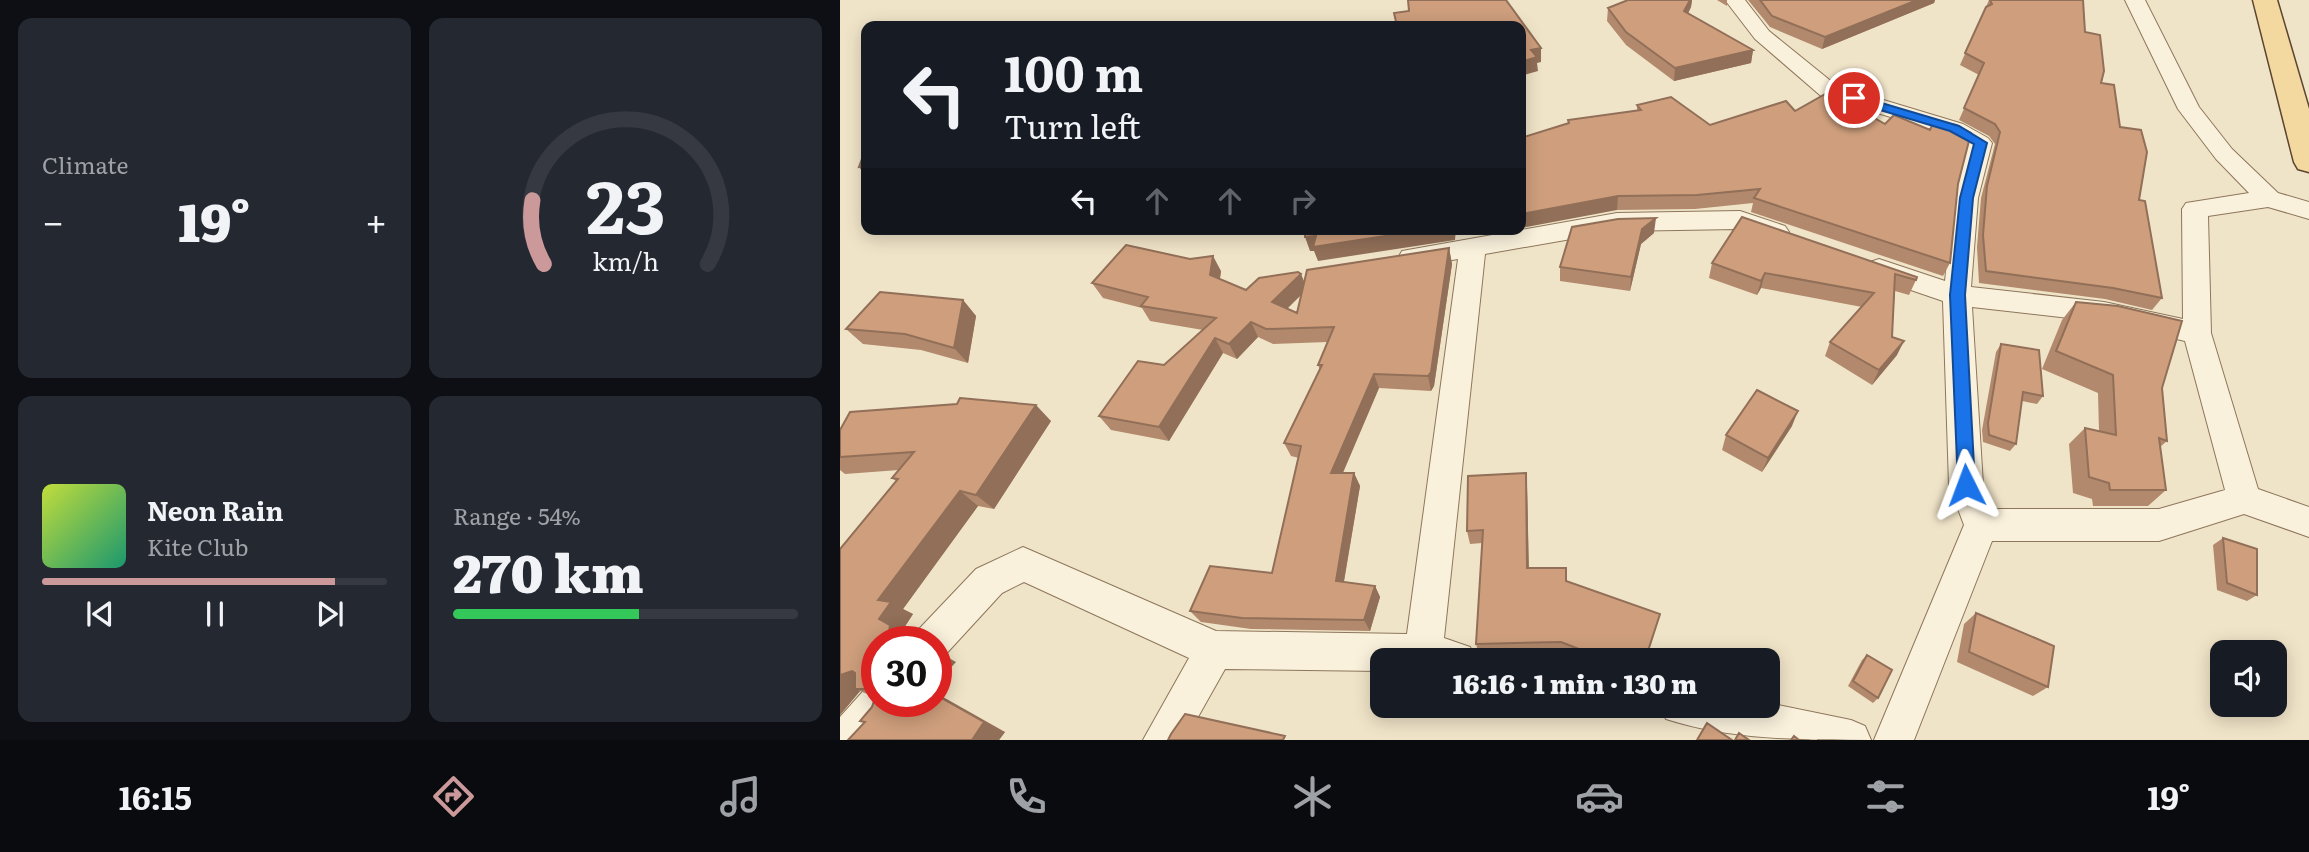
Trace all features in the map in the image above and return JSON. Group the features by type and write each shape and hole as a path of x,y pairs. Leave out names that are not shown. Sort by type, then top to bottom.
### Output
{"main road":[{"path":"2265,0 2309,162"}],"street":[{"path":"1735,0 1762,35 1829,91 1955,129 1980,143 1966,198 1957,295 1966,485 1981,525 1894,740"},
{"path":"2135,0 2189,109 2224,154 2269,199"},
{"path":"2244,499 2197,333 2195,209 2269,199 2309,211"},
{"path":"1380,263 1617,222 1740,220 1806,243"},
{"path":"1441,648 1472,249"},
{"path":"1858,261 1957,295 2104,312 2197,333"},
{"path":"1981,525 2159,526 2244,499 2309,522"},
{"path":"947,626 989,581 1023,564 1215,650 1370,654"},
{"path":"1163,740 1215,650"},
{"path":"847,740 867,717"},
{"path":"1744,718 1851,740"}],"building":[{"path":"1408,0 1506,0 1521,21 1396,21 1394,13 1409,11"},
{"path":"1628,0 1690,0 1684,11 1753,50 1675,68 1626,32 1608,8"},
{"path":"1760,0 1917,0 1825,37 1772,16"},
{"path":"1990,0 2083,0 2085,32 2100,35 2104,71 2101,83 2114,85 2120,127 2141,130 2147,152 2139,200 2145,201 2162,298 2113,288 1986,271 1983,235 1987,186 2000,132 1995,124 1964,108 1984,63 1965,53 1986,7 1992,4"},
{"path":"1526,27 1541,48 1531,50 1537,57 1526,60"},
{"path":"1829,92 1885,124 1894,115 1930,130 1934,121 1956,125 1971,133 1958,184 1950,263 1754,198 1760,189 1697,195 1618,196 1526,213 1526,136 1569,123 1568,120 1641,110 1637,105 1671,97 1710,125 1786,101 1795,111"},
{"path":"1742,217 1917,277 1916,280 1895,274 1892,337 1904,341 1879,370 1830,342 1874,293 1765,273 1761,281 1712,263"},
{"path":"1656,218 1642,229 1631,277 1560,267 1572,227 1618,219"},
{"path":"1305,235 1392,235 1313,247 1316,236"},
{"path":"1126,245 1190,259 1213,256 1210,275 1246,290 1259,278 1298,272 1301,274 1272,302 1297,313 1307,270 1449,248 1431,372 1428,376 1374,374 1331,473 1354,473 1336,581 1375,586 1364,620 1242,618 1190,611 1210,566 1272,573 1301,446 1284,443 1322,365 1318,365 1334,327 1266,329 1251,322 1229,344 1215,338 1159,427 1099,416 1138,361 1164,365 1216,318 1141,306 1148,297 1092,283"},
{"path":"880,292 963,300 954,348 905,334 846,329"},
{"path":"2076,302 2118,306 2182,321 2162,388 2167,441 2159,438 2166,490 2110,490 2109,483 2089,477 2085,428 2116,435 2113,375 2056,351"},
{"path":"2001,344 2039,350 2043,396 2023,392 2016,444 1989,435 1988,423"},
{"path":"1757,390 1798,411 1768,458 1726,435"},
{"path":"960,398 1036,405 976,495 960,491 878,600 891,602 879,619 890,626 861,626 861,689 855,689 855,673 852,671 840,675 840,549 898,479 892,478 914,452 840,457 840,430 850,412 957,404"},
{"path":"1526,473 1527,568 1566,568 1566,581 1660,614 1649,648 1576,648 1561,642 1476,644 1483,530 1467,531 1468,476"},
{"path":"2223,538 2257,549 2257,595 2227,583"},
{"path":"1976,613 2054,646 2048,687 1969,652"},
{"path":"1867,655 1892,670 1878,698 1853,681"},
{"path":"952,704 984,722 972,740 848,740 865,722 860,721 863,717 952,717"},
{"path":"1185,714 1285,736 1283,740 1168,740"},
{"path":"1707,723 1732,740 1697,740"},
{"path":"1739,733 1749,740 1735,740"}],"route":[{"path":"1854,98 1955,129 1980,143 1966,198 1957,295 1966,485"}]}
